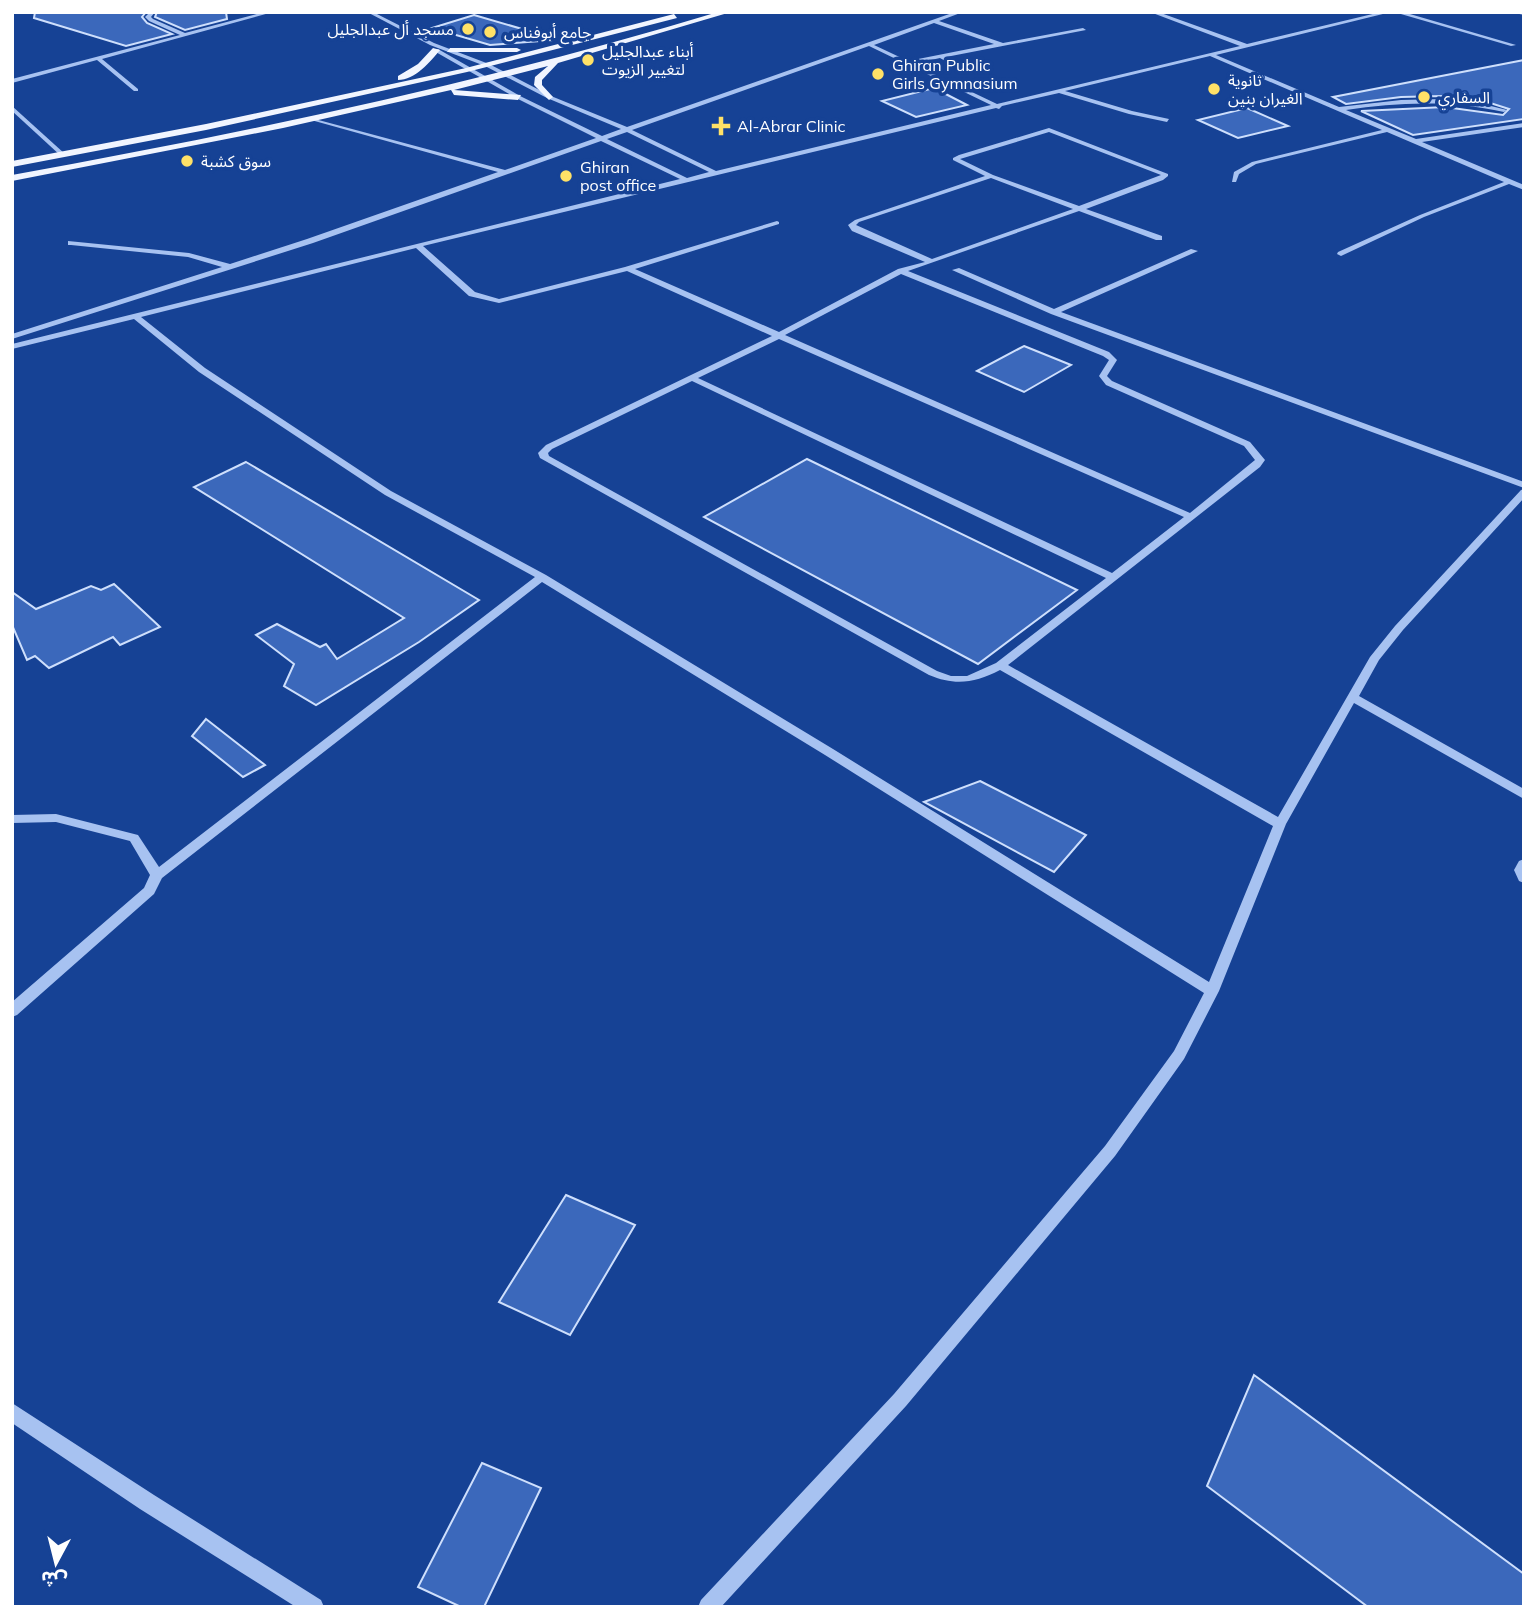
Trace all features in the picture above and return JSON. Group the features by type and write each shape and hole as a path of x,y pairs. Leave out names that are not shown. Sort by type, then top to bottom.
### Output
{"main road":[{"path":"12,164 467,70 688,12"},
{"path":"12,178 313,119 570,58 727,12"},
{"path":"381,88 421,66 434,47"},
{"path":"450,50 496,51 559,47"},
{"path":"549,97 538,85 538,79 549,68 570,58"},
{"path":"405,97 452,92 518,97"}],"street":[{"path":"153,12 149,19 183,34"},
{"path":"12,81 271,12"},
{"path":"369,12 434,47 483,79 688,181"},
{"path":"12,337 232,267 961,12"},
{"path":"1152,12 1246,47"},
{"path":"12,347 416,245 1389,12"},
{"path":"1396,12 1513,45"},
{"path":"1517,12 1524,14"},
{"path":"936,22 996,45"},
{"path":"908,63 1083,30"},
{"path":"870,45 999,107"},
{"path":"434,47 450,50 487,65 549,97 626,129 716,173"},
{"path":"1211,55 1524,188"},
{"path":"940,56 967,71"},
{"path":"98,58 135,90"},
{"path":"1061,92 1132,113 1167,120"},
{"path":"1339,109 1406,99 1484,105 1504,110"},
{"path":"12,108 63,155"},
{"path":"313,119 505,173"},
{"path":"1415,141 1524,125"},
{"path":"901,271 1106,354 1113,360 1103,376 1109,383 1253,449 1260,460 1000,665 966,681 945,679 542,456 549,447 780,335 901,271 932,262 1076,208 1167,175 1049,130 955,159 991,176 1076,208 1159,239"},
{"path":"1234,181 1236,173 1254,163 1388,130"},
{"path":"932,262 855,229 852,225 857,221 991,176"},
{"path":"1341,254 1422,216 1509,182"},
{"path":"416,245 472,295 499,300 628,269 778,223"},
{"path":"71,243 189,255 232,267"},
{"path":"1055,312 1194,251"},
{"path":"628,269 1191,517"},
{"path":"956,270 1055,312 1524,485"},
{"path":"135,316 202,370 388,493 542,577 830,751 1212,991"},
{"path":"692,378 1114,577"},
{"path":"708,1607 900,1400 1110,1151 1179,1055 1212,991 1280,824 1374,659 1399,628 1524,492"},
{"path":"12,1011 149,891 157,876 542,577"},
{"path":"1000,665 1280,824"},
{"path":"1354,698 1524,795"},
{"path":"12,819 56,818 134,838 157,876"},
{"path":"1524,864 1520,870 1524,878"},
{"path":"12,1412 147,1502 314,1607"}],"building":[{"path":"35,12 146,12 142,17 147,23 172,34 126,46 34,18"},
{"path":"157,12 226,12 227,19 185,30 155,17"},
{"name":"جامع أبوفناس","path":"474,15 553,40 490,45 432,28"},
{"path":"1524,60 1524,119 1413,135 1361,111 1445,107 1503,115 1509,109 1484,101 1442,96 1401,97 1346,104 1333,97"},
{"path":"934,88 967,105 916,117 882,101"},
{"path":"1247,108 1288,126 1238,138 1198,120"},
{"path":"1024,346 1071,365 1024,392 977,371"},
{"path":"807,459 1077,590 978,664 704,517"},
{"path":"246,462 479,600 419,642 316,705 284,686 294,664 256,635 277,624 320,647 326,644 337,659 404,618 194,487"},
{"path":"114,584 160,627 120,645 113,637 49,668 35,656 27,660 12,625 12,592 36,609 91,586 101,590"},
{"path":"206,719 265,765 243,777 192,736"},
{"path":"980,781 1086,835 1054,872 924,802"},
{"path":"566,1195 635,1225 570,1335 499,1302"},
{"path":"1254,1375 1524,1574 1524,1607 1368,1607 1207,1486"},
{"path":"482,1463 541,1488 484,1607 461,1607 418,1587"}],"place":[{"name":"مسجد أل عبدالجليل","path":"468,29"},
{"name":"جامع أبوفناس","path":"490,32"},
{"name":"أبناء عبدالجليل لتغيير الزيوت","path":"588,60"},
{"name":"Ghiran Public Girls Gymnasium","path":"878,74"},
{"name":"تانوية الغيران بنين","path":"1214,89"},
{"name":"السفاري","path":"1424,97"},
{"name":"Al-Abrar Clinic","path":"721,126"},
{"name":"سوق كشبة","path":"187,161"},
{"name":"Ghiran post office","path":"566,176"}]}
